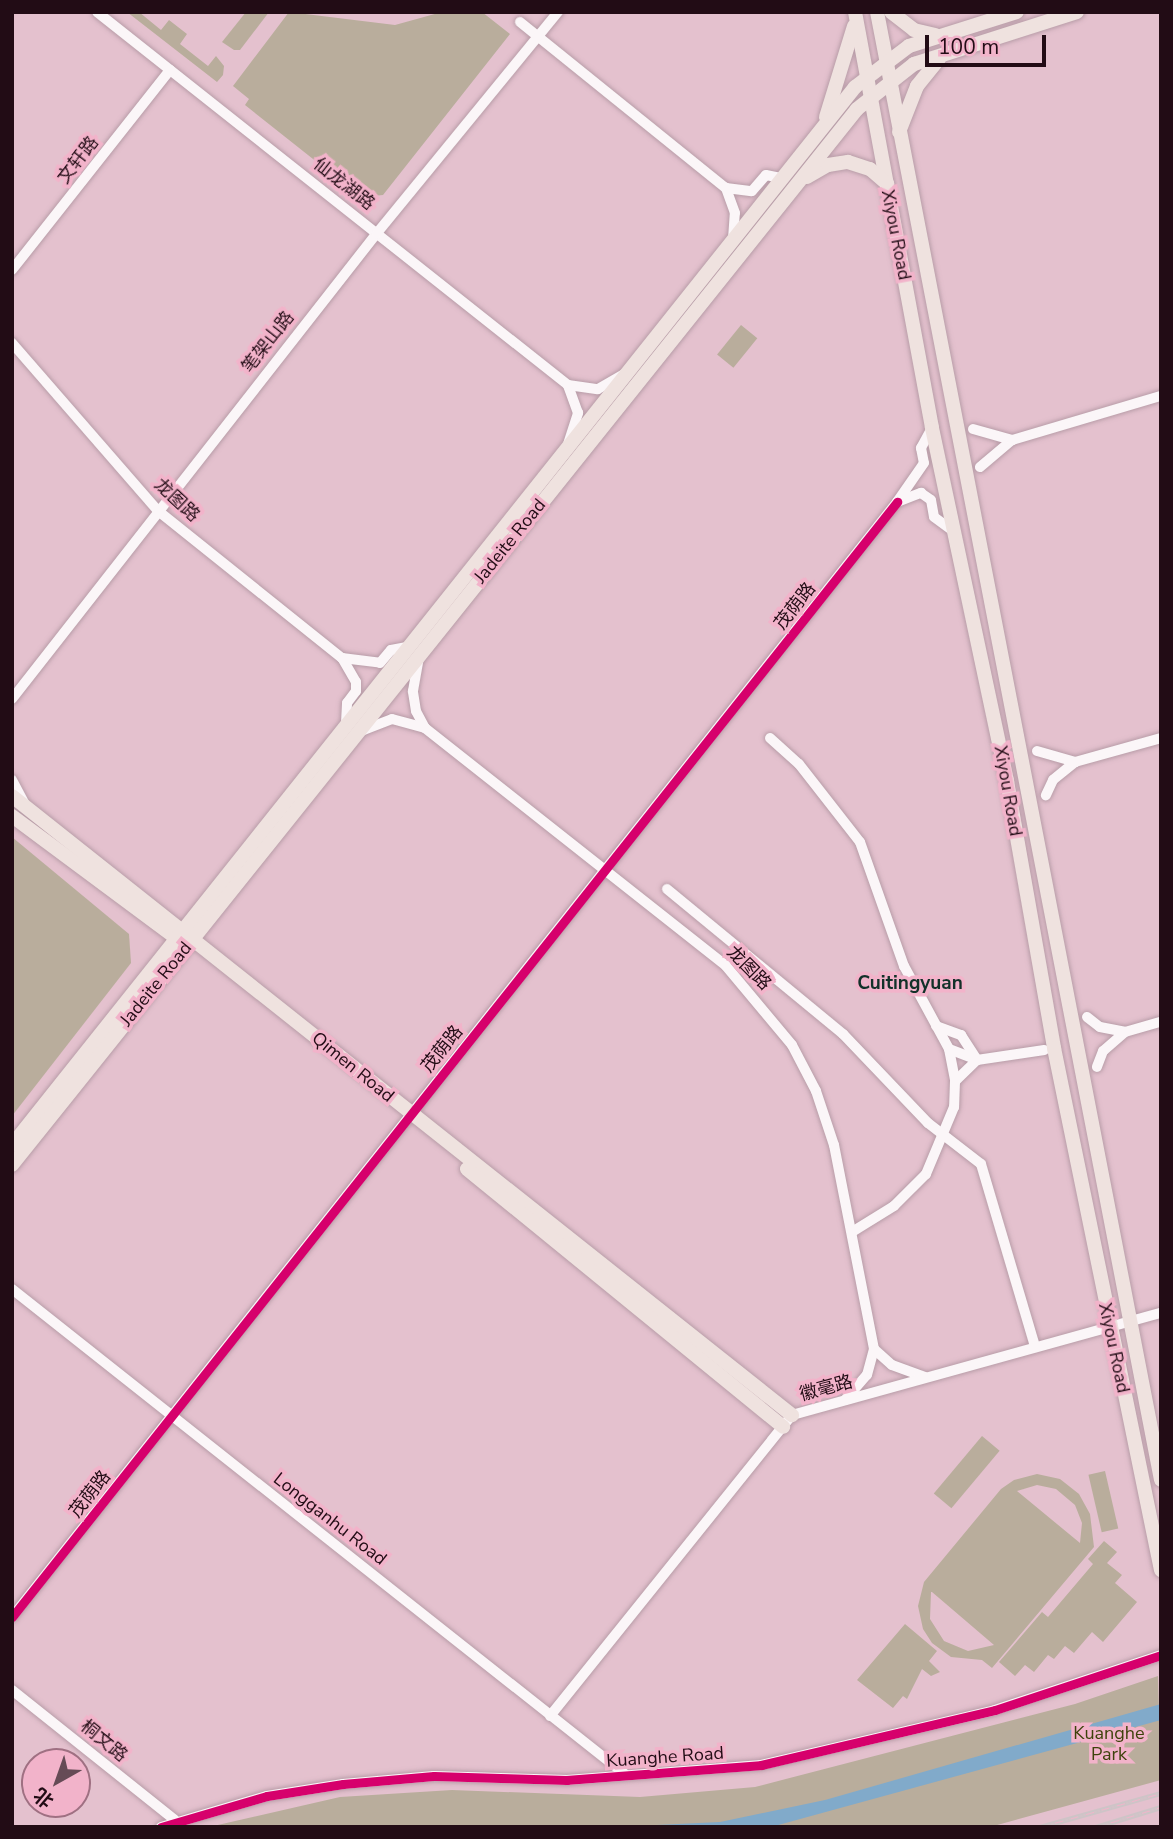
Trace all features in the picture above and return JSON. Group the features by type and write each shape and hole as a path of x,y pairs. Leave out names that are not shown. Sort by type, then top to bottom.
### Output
{"main road":[{"name":"Xiyou Road","path":"877,12 898,133 1161,1480"},
{"path":"891,12 924,35 947,34"},
{"name":"Jadeite Road","path":"12,1165 185,938 352,727 406,647 821,130 867,78 909,46 1017,12"},
{"name":"Jadeite Road","path":"352,727 419,656 799,181 871,98 914,64 1077,12"},
{"name":"Xiyou Road","path":"855,13 932,428 982,657 1109,1325 1161,1570"},
{"path":"821,130 849,50 855,13"},
{"path":"898,133 924,73 944,54"},
{"path":"799,181 828,165 848,162 870,169 887,184"},
{"name":"Qimen Road","path":"12,796 788,1421"},
{"name":"Qimen Road","path":"12,816 185,938"},
{"name":"Jadeite Road","path":"12,1145 185,938"}],"street":[{"name":"仙龙湖路","path":"97,12 568,385"},
{"name":"笔架山路","path":"12,699 157,510 377,233 558,12"},
{"path":"520,22 726,188 735,213 731,220 733,239"},
{"name":"文轩路","path":"12,271 170,70"},
{"path":"726,188 752,191 766,175 782,178"},
{"name":"龙图路","path":"12,343 157,510 342,658"},
{"path":"568,444 578,413 568,385 598,389 624,374"},
{"path":"980,467 989,454 1012,440 1161,396"},
{"name":"茂荫路","path":"12,1617 897,502 924,463 921,448 932,428"},
{"path":"973,429 1012,440"},
{"path":"897,502 921,494 931,500 934,517 953,531"},
{"path":"342,658 380,663 391,650 406,647"},
{"path":"419,656 414,691 416,711 425,728"},
{"path":"342,658 356,682 356,691 347,703 352,727 392,719 425,728"},
{"name":"龙图路","path":"425,728 603,873 726,966 792,1045 820,1102 852,1232 874,1349"},
{"path":"770,738 799,764 860,842 904,966 949,1049 955,1081 954,1107 945,1135 926,1174 909,1192 852,1232"},
{"path":"1046,795 1053,780 1075,762 1161,738"},
{"path":"1037,751 1075,762"},
{"path":"12,780 27,809"},
{"path":"667,889 843,1034 891,1088 981,1164 1035,1346"},
{"path":"1087,1017 1100,1027 1125,1032"},
{"path":"1097,1067 1103,1051 1125,1032 1161,1022"},
{"path":"936,1026 961,1035 977,1060"},
{"path":"949,1049 977,1060 1044,1050"},
{"path":"955,1081 977,1060"},
{"name":"Longganhu Road","path":"12,1289 626,1775"},
{"name":"徽毫路","path":"788,1421 925,1377 1161,1313"},
{"path":"844,1402 867,1375 874,1349 892,1365 925,1377"},
{"path":"550,1716 788,1421"},
{"name":"Kuanghe Road","path":"161,1827 175,1820 267,1796 342,1784 434,1776 567,1780 761,1765 868,1744 995,1710 1161,1655"},
{"name":"桐文路","path":"12,1690 175,1820"}],"green space":[{"path":"127,12 139,12 161,30 169,20 187,34 180,44 208,66 216,56 224,66 223,75 217,82"},
{"path":"246,12 269,12 240,50 234,50 222,42"},
{"path":"289,12 395,25 442,12 482,12 510,34 383,195 361,197 245,105 249,99 233,86"},
{"path":"741,325 757,338 733,368 717,355"},
{"path":"12,837 129,934 131,963 12,1116"},
{"path":"982,1436 1000,1451 951,1508 934,1493"},
{"path":"1105,1471 1118,1528 1102,1532 1088,1475"},
{"path":"1037,1474 1060,1479 1079,1494 1090,1514 1094,1547 992,1668 982,1660 951,1657 932,1643 923,1629 918,1606 924,1582 1001,1489 1014,1480","holes":["1037,1485 1056,1489 1075,1505 1082,1523 1080,1543 1017,1491","932,1592 994,1645 968,1651 944,1641 930,1619"]},
{"path":"1104,1541 1117,1552 1107,1563 1122,1575 1115,1583 1137,1602 1103,1642 1092,1632 1074,1653 1065,1646 1054,1659 1048,1655 1034,1672 1025,1665 1015,1676 999,1662 1042,1612 1048,1617 1093,1564 1088,1559"},
{"path":"905,1624 937,1651 929,1661 940,1672 931,1676 922,1669 907,1699 903,1696 893,1708 857,1680"},
{"name":"Kuanghe Park","path":"1158,1676 1161,1780 990,1827 209,1827 340,1797 452,1790 640,1797 755,1787 1075,1704"}],"water":[{"path":"1161,1704 1161,1720 771,1827 614,1827 720,1822 825,1800"}],"railway":[{"path":"1040,1827 1161,1793"},
{"path":"1096,1827 1161,1807"}],"cycle path":[{"path":"12,1617 897,502"},
{"path":"161,1827 267,1796 343,1784 434,1776 567,1780 761,1765 995,1710 1161,1655"}],"district":[{"name":"Cuitingyuan","path":"910,984"}]}
